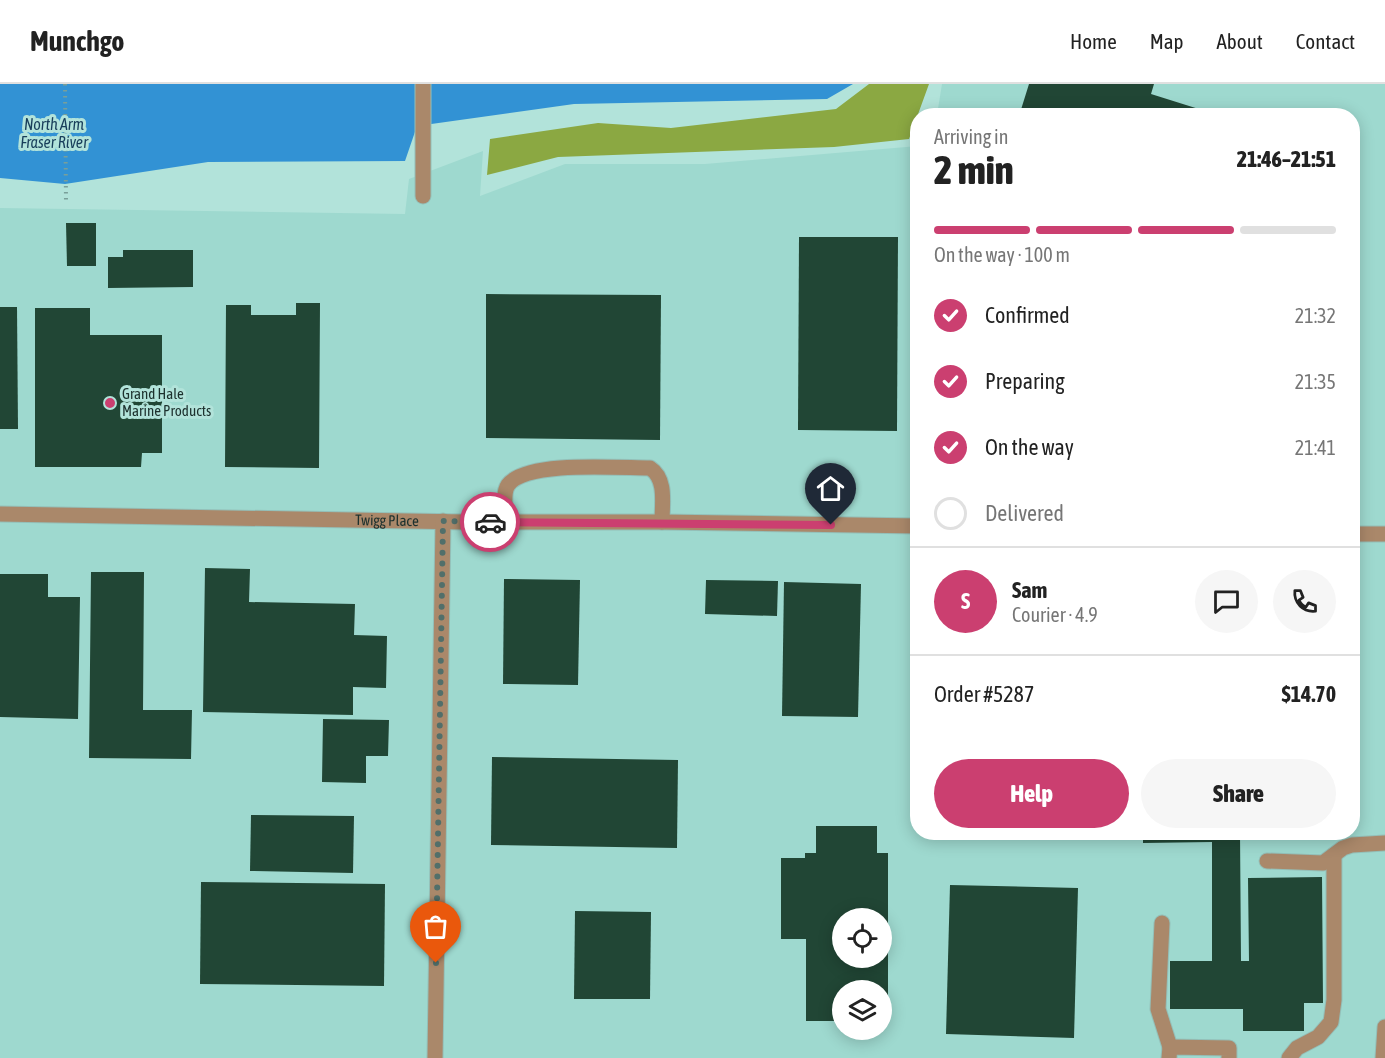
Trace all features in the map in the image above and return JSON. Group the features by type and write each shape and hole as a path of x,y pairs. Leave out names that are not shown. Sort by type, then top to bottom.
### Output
{"street":[{"path":"423,84 423,196"},
{"path":"506,522 505,491 509,484 517,476 537,470 558,468 650,468 656,471 662,483 662,522"},
{"name":"Twigg Place","path":"0,513 506,522 910,526"},
{"path":"435,1058 443,521"},
{"path":"1360,534 1385,534"},
{"path":"1267,861 1323,863 1343,848 1355,844 1385,843"},
{"path":"1289,1058 1297,1048 1318,1037 1331,1022 1334,1000 1334,855"},
{"path":"1162,923 1158,1009 1169,1053 1229,1048 1229,1058"},
{"path":"1383,1058 1385,1027"}],"path":[{"path":"65,84 66,202"}],"shaded area":[{"path":"942,84 1385,84 1385,1058 0,1058 0,208 405,214 409,179 483,151 480,196 565,164 705,164 910,147 910,840 1360,840 1360,108 938,108"}],"green space":[{"path":"869,84 929,84 920,108 910,108 909,139 834,147 558,157 487,175 490,139 598,123 671,128 836,109"}],"water":[{"name":"North Arm Fraser River","path":"0,84 853,84 827,99 574,104 417,126 405,161 208,162 65,184 0,178"}],"building":[{"path":"1029,84 1154,84 1151,94 1196,108 1022,108"},
{"path":"66,223 96,223 96,266 67,266"},
{"path":"799,237 898,237 897,431 798,430"},
{"path":"123,250 193,250 193,287 108,288 108,257 123,257"},
{"path":"486,294 661,295 660,440 486,438"},
{"path":"296,303 320,303 319,468 225,467 226,305 251,305 251,315 296,315"},
{"path":"0,307 17,307 18,429 0,429"},
{"path":"35,308 90,308 90,335 162,335 162,453 142,453 141,467 35,467"},
{"path":"205,568 250,569 249,602 355,604 354,635 387,636 386,688 353,687 353,715 203,712"},
{"path":"91,572 144,572 143,710 192,710 191,759 89,758"},
{"path":"0,574 48,574 48,597 80,597 78,719 0,717"},
{"path":"504,579 580,580 578,685 503,684"},
{"path":"706,580 778,581 777,616 705,614"},
{"path":"784,582 861,584 858,717 782,716"},
{"path":"323,719 389,720 388,756 366,756 366,783 322,782"},
{"path":"492,757 678,760 677,848 491,845"},
{"path":"251,815 354,816 353,873 250,871"},
{"path":"816,826 877,826 877,853 888,853 888,908 832,908 832,968 888,968 888,980 832,980 832,1021 806,1021 806,939 781,939 781,858 805,858 805,853 816,853"},
{"path":"1143,840 1240,840 1241,961 1249,961 1248,878 1322,877 1323,1003 1304,1003 1304,1031 1243,1031 1243,1009 1170,1009 1170,961 1212,961 1212,842 1143,843"},
{"path":"201,882 385,884 384,986 200,984"},
{"path":"950,885 1078,888 1074,1038 946,1034"},
{"path":"575,911 651,912 650,999 574,999"}],"way so far":[{"path":"436,963 443,521 490,522"}],"place":[{"name":"Grand Hale Marine Products","path":"110,403"}],"route":[{"path":"490,522 831,525"}]}
